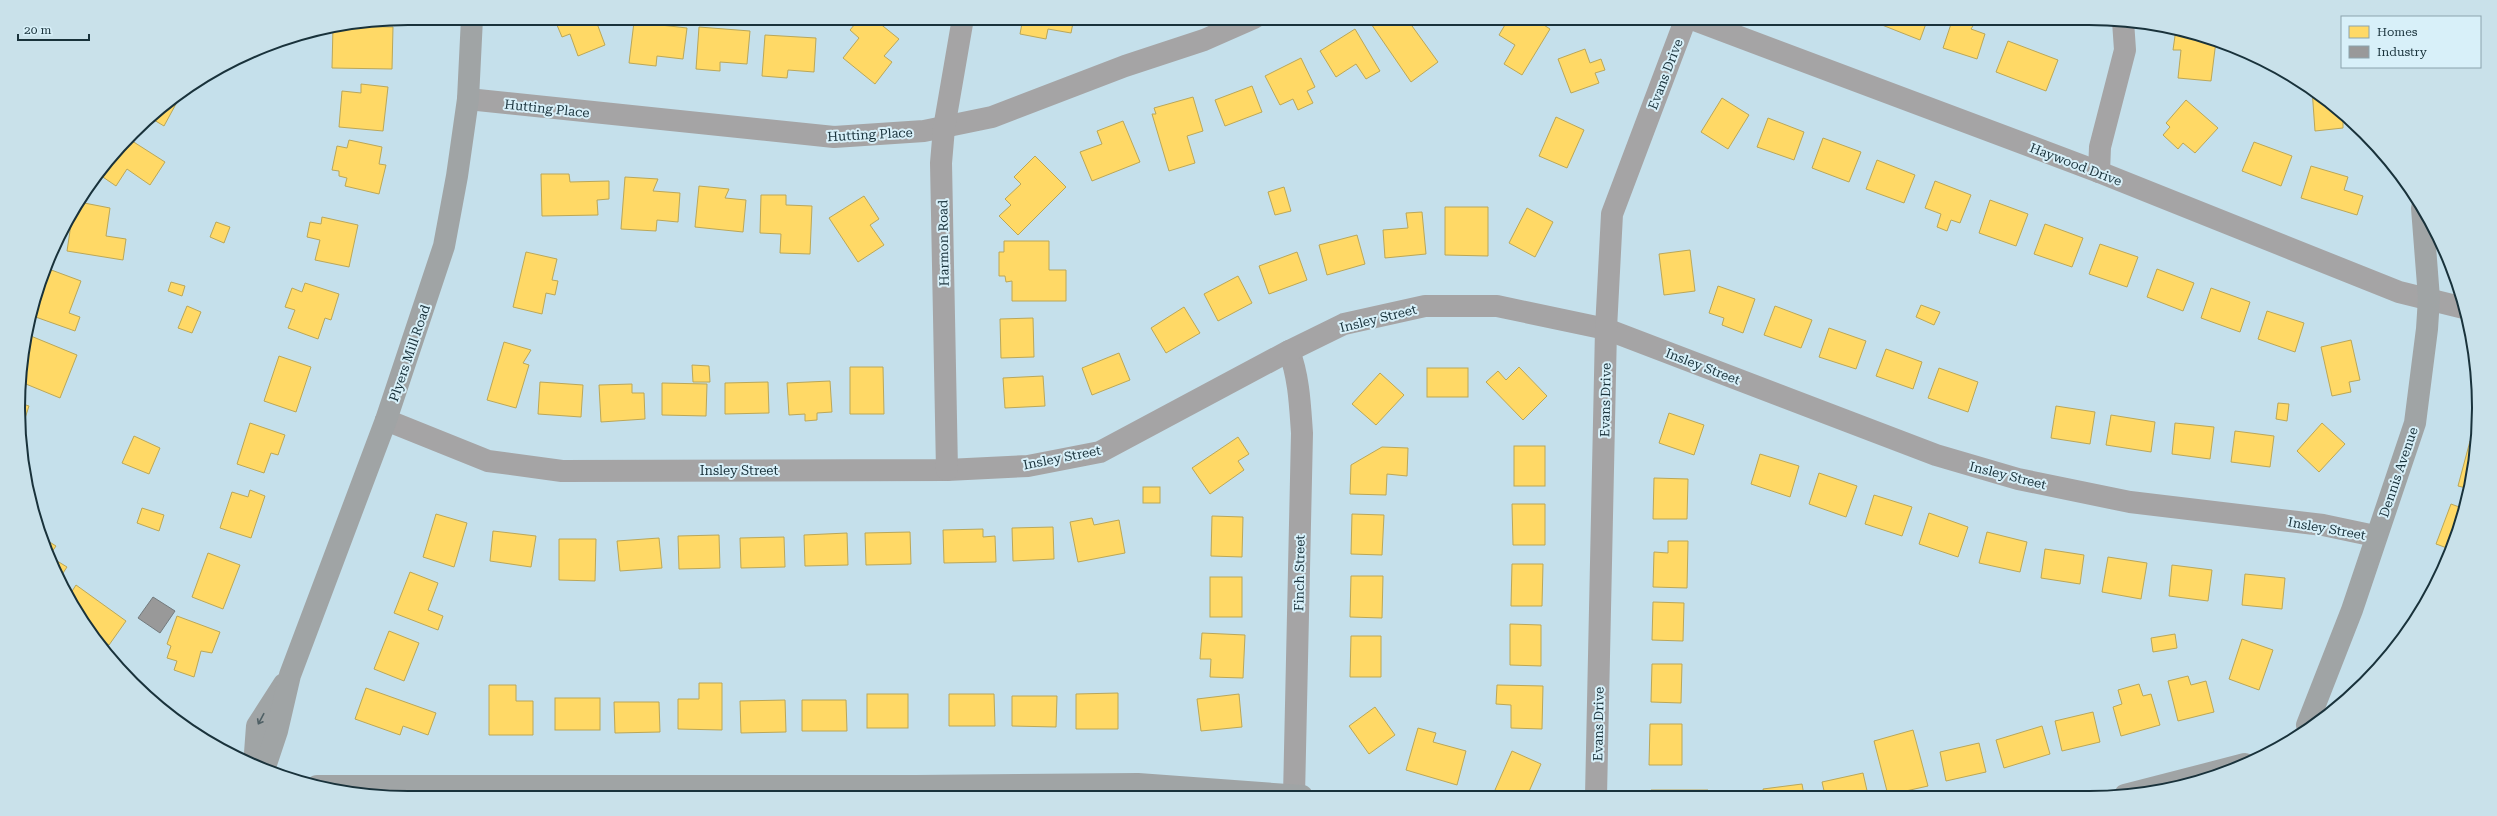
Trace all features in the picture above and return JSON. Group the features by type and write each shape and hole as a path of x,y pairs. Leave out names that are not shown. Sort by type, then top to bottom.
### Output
{"street":[{"name":"Plyers Mill Road","path":"260,762 255,753 257,726 269,704 290,674 386,420 444,246 457,176 468,99 472,25"},
{"name":"Harmon Road","path":"947,470 941,163 944,128 962,25"},
{"name":"Hutting Place","path":"468,99 834,138 944,128 992,117 1125,66 1204,40 1238,25"},
{"name":"Evans Drive","path":"1596,791 1606,329 1612,214 1684,25"},
{"name":"Haywood Drive","path":"1706,25 2099,172 2399,292 2429,298 2458,306"},
{"path":"2099,172 2100,147 2125,50 2123,27"},
{"name":"Dennis Avenue","path":"2308,722 2352,610 2375,536 2415,423 2427,329 2429,298 2423,221"},
{"name":"Insley Street","path":"386,420 488,461 562,471 947,470 1028,466 1100,452 1289,350 1344,324 1425,306 1497,306 1606,329 1936,455 2018,479 2130,502 2323,525 2375,536"},
{"name":"Finch Street","path":"1289,350 1294,366 1300,397 1302,433 1296,791"},
{"path":"938,791 1138,784 1230,791"},
{"path":"350,787 556,791"}],"building: Homes":[{"path":"557,25 598,25 605,45 578,56 570,34 562,37"},
{"path":"634,25 660,25 687,28 683,59 657,56 656,66 629,63"},
{"path":"854,25 882,25 899,39 884,56 892,62 875,84 843,58 859,38 850,30"},
{"path":"1022,25 1073,25 1071,33 1048,29 1046,39 1020,34"},
{"path":"1372,25 1411,25 1438,62 1411,82"},
{"path":"1505,25 1544,25 1550,29 1522,75 1504,64 1515,45 1499,35"},
{"path":"1882,25 1925,25 1920,40"},
{"path":"1951,25 1974,25 1971,29 1985,34 1977,59 1943,48"},
{"path":"393,27 392,69 332,68 333,32 358,28"},
{"path":"699,27 750,31 747,64 720,62 720,71 696,69"},
{"path":"1355,29 1380,71 1366,79 1356,64 1336,77 1320,51"},
{"path":"765,35 816,38 814,72 788,70 787,78 762,76"},
{"path":"2175,35 2215,46 2211,81 2178,78 2181,50 2173,50"},
{"path":"2008,41 2058,60 2046,91 1996,72"},
{"path":"1585,49 1590,63 1601,59 1605,70 1595,73 1599,83 1571,93 1558,59"},
{"path":"1301,58 1315,87 1307,91 1313,103 1298,110 1293,99 1280,105 1265,76"},
{"path":"361,84 388,87 383,131 339,127 342,91 361,93"},
{"path":"1252,86 1262,112 1225,126 1215,100"},
{"path":"1193,97 1203,131 1187,136 1195,163 1169,171 1152,114 1156,114 1154,108"},
{"path":"2313,97 2343,121 2343,128 2315,131"},
{"path":"1722,98 1749,115 1728,149 1701,132"},
{"path":"2186,100 2218,128 2195,153 2183,143 2178,149 2163,135 2170,127 2166,123"},
{"path":"177,103 164,126 155,120"},
{"path":"1556,117 1584,130 1567,168 1539,156"},
{"path":"1768,118 1804,132 1794,160 1757,147"},
{"path":"1123,121 1140,162 1092,181 1080,152 1102,144 1097,131"},
{"path":"1823,138 1861,152 1849,182 1812,168"},
{"path":"349,140 382,147 379,164 386,165 379,194 345,186 347,178 339,176 339,171 332,170 337,146 347,148"},
{"path":"133,141 165,162 150,185 127,169 116,186 103,177"},
{"path":"2254,142 2292,156 2281,186 2242,171"},
{"path":"1035,156 1066,187 1018,235 999,216 1011,205 1005,199 1021,184 1014,177"},
{"path":"1877,160 1915,175 1904,203 1866,189"},
{"path":"2311,166 2348,177 2344,190 2363,196 2357,215 2301,198"},
{"path":"541,174 569,174 570,182 609,181 609,199 597,200 598,215 542,216"},
{"path":"625,177 658,179 653,191 680,193 678,222 657,220 656,231 621,229"},
{"path":"1935,181 1971,195 1960,223 1951,220 1947,231 1937,227 1941,214 1925,208"},
{"path":"699,186 729,189 725,198 746,200 743,232 695,227"},
{"path":"1284,187 1291,211 1275,215 1268,192"},
{"path":"761,195 786,195 786,205 812,206 810,254 780,253 781,234 760,233"},
{"path":"864,196 879,219 870,225 884,245 858,262 829,218"},
{"path":"1990,200 2028,214 2016,246 1979,233"},
{"path":"85,203 110,208 106,236 126,239 123,260 67,251 71,226"},
{"path":"1445,207 1488,207 1488,256 1445,255"},
{"path":"1527,208 1553,222 1535,257 1509,243"},
{"path":"1422,212 1426,254 1385,258 1383,230 1408,228 1406,213"},
{"path":"322,217 358,225 349,267 315,260 320,240 307,237 310,222 321,224"},
{"path":"216,222 230,227 224,243 210,237"},
{"path":"2045,224 2083,238 2072,267 2034,254"},
{"path":"1357,235 1365,264 1327,275 1319,245"},
{"path":"1004,241 1049,241 1049,270 1066,270 1066,301 1012,301 1012,281 1006,282 1005,276 999,276 999,252 1004,252"},
{"path":"2100,244 2138,257 2127,287 2089,274"},
{"path":"1690,250 1695,291 1664,295 1659,254"},
{"path":"526,252 557,259 552,280 558,281 555,295 546,293 542,314 513,307"},
{"path":"1297,252 1307,280 1269,294 1259,266"},
{"path":"2157,269 2194,283 2183,311 2147,297"},
{"path":"51,270 81,281 69,313 80,317 75,331 36,317"},
{"path":"1238,276 1252,303 1218,321 1204,294"},
{"path":"171,282 185,286 182,296 168,291"},
{"path":"305,283 339,294 331,320 325,318 318,339 288,328 295,310 285,307 292,288 302,292"},
{"path":"1718,286 1755,299 1743,333 1722,325 1724,318 1709,313"},
{"path":"2211,288 2250,302 2240,332 2201,318"},
{"path":"1921,305 1940,312 1934,325 1916,317"},
{"path":"187,306 201,312 192,333 178,328"},
{"path":"1775,306 1812,320 1801,348 1764,335"},
{"path":"1184,307 1200,333 1166,353 1151,328"},
{"path":"2267,311 2304,323 2295,352 2258,339"},
{"path":"1033,318 1034,357 1001,358 1000,319"},
{"path":"1829,328 1866,341 1856,369 1819,357"},
{"path":"31,336 77,355 60,398 26,384"},
{"path":"2351,340 2360,380 2349,382 2351,392 2332,396 2321,347"},
{"path":"504,342 531,350 523,363 529,365 516,408 487,400"},
{"path":"1886,349 1922,362 1913,389 1876,376"},
{"path":"1119,353 1130,380 1092,395 1082,368"},
{"path":"279,356 311,367 296,412 264,401"},
{"path":"692,365 709,366 710,382 693,382"},
{"path":"850,367 883,367 884,414 850,414"},
{"path":"1519,367 1547,396 1523,420 1486,382 1498,371 1506,380"},
{"path":"1427,368 1468,368 1468,397 1427,397"},
{"path":"1939,368 1978,382 1968,412 1928,398"},
{"path":"1380,373 1404,395 1376,425 1352,404"},
{"path":"1043,376 1045,406 1005,408 1003,378"},
{"path":"830,381 832,412 817,413 817,420 805,421 805,414 789,415 787,383"},
{"path":"540,382 583,385 581,417 538,414"},
{"path":"768,382 769,413 725,414 725,383"},
{"path":"662,383 707,384 706,416 662,415"},
{"path":"632,384 632,393 644,393 645,419 601,422 599,385"},
{"path":"2278,403 2289,404 2287,421 2276,419"},
{"path":"25,405 29,406 25,417"},
{"path":"2056,406 2095,412 2090,444 2051,438"},
{"path":"1669,413 1704,425 1694,455 1659,443"},
{"path":"2111,415 2155,422 2151,452 2106,445"},
{"path":"250,423 285,435 278,455 271,453 264,473 237,464"},
{"path":"2175,423 2214,427 2210,459 2172,454"},
{"path":"2322,423 2345,444 2319,472 2297,451"},
{"path":"2235,431 2274,436 2270,467 2231,462"},
{"path":"134,436 160,448 149,474 122,463"},
{"path":"1238,437 1249,454 1238,461 1244,470 1210,494 1192,468"},
{"path":"2470,441 2470,441 2464,487 2458,486"},
{"path":"1514,446 1545,446 1545,486 1514,486"},
{"path":"1382,447 1408,448 1407,476 1387,474 1386,495 1350,494 1351,465"},
{"path":"1760,454 1799,466 1790,497 1751,484"},
{"path":"1819,473 1857,486 1846,517 1809,504"},
{"path":"1654,478 1688,479 1687,519 1653,519"},
{"path":"1143,487 1160,487 1160,503 1143,503"},
{"path":"250,490 265,496 251,538 220,528 232,492 248,497"},
{"path":"1874,495 1912,507 1902,536 1865,524"},
{"path":"1512,504 1545,504 1545,545 1513,545"},
{"path":"2451,504 2459,507 2446,548 2436,544"},
{"path":"142,508 164,515 159,531 137,523"},
{"path":"1929,513 1968,527 1958,557 1919,544"},
{"path":"436,514 467,523 454,567 423,557"},
{"path":"1352,514 1384,515 1382,555 1351,554"},
{"path":"1212,516 1243,517 1242,557 1211,556"},
{"path":"1092,518 1094,525 1119,520 1125,553 1078,562 1070,522"},
{"path":"1053,527 1054,559 1013,561 1012,528"},
{"path":"983,529 983,537 995,536 996,562 944,563 943,530"},
{"path":"493,531 536,536 531,567 490,561"},
{"path":"910,532 911,564 866,565 865,533"},
{"path":"1987,532 2027,542 2020,572 1979,563"},
{"path":"847,533 848,565 805,566 804,535"},
{"path":"719,535 720,568 679,569 678,536"},
{"path":"784,537 785,567 741,568 740,538"},
{"path":"659,538 662,568 620,571 617,541"},
{"path":"559,539 596,539 595,581 559,580"},
{"path":"1668,541 1688,541 1687,588 1653,587 1654,552 1668,553"},
{"path":"49,542 56,546 52,551"},
{"path":"2045,549 2084,555 2080,584 2041,578"},
{"path":"208,553 240,565 223,609 192,597"},
{"path":"2108,557 2147,563 2141,599 2102,592"},
{"path":"57,561 67,567 63,574"},
{"path":"1512,564 1543,564 1542,606 1511,606"},
{"path":"2172,565 2212,570 2208,601 2169,596"},
{"path":"410,572 438,583 428,610 443,616 438,630 394,613"},
{"path":"2245,574 2285,578 2282,609 2242,605"},
{"path":"1351,576 1383,576 1382,618 1350,617"},
{"path":"1210,577 1242,577 1242,617 1210,617"},
{"path":"76,585 126,621 109,645 104,641 72,592"},
{"path":"1653,602 1684,603 1683,641 1652,640"},
{"path":"177,616 220,632 212,653 201,651 194,677 174,670 177,661 167,658 171,646 167,644"},
{"path":"1510,624 1541,625 1541,666 1510,665"},
{"path":"389,631 419,643 404,681 374,669"},
{"path":"1202,633 1245,635 1243,678 1210,677 1211,659 1200,659"},
{"path":"2175,634 2177,648 2153,652 2151,638"},
{"path":"1351,636 1381,636 1381,677 1350,677"},
{"path":"2242,639 2273,650 2259,690 2229,679"},
{"path":"1652,664 1682,664 1681,703 1651,702"},
{"path":"2188,676 2191,685 2206,681 2214,712 2178,721 2168,681"},
{"path":"699,683 722,683 722,730 678,729 678,699 699,699"},
{"path":"2139,684 2143,696 2151,694 2160,725 2121,736 2113,707 2122,704 2118,690"},
{"path":"489,685 516,685 516,701 533,701 533,735 489,735"},
{"path":"1497,685 1543,686 1542,729 1511,728 1511,705 1496,704"},
{"path":"366,688 436,713 428,735 403,726 400,735 355,719"},
{"path":"1118,693 1118,729 1076,729 1076,694"},
{"path":"867,694 908,694 908,728 867,728"},
{"path":"949,694 994,694 995,726 949,726"},
{"path":"1239,694 1242,727 1201,731 1197,699"},
{"path":"1012,696 1057,696 1056,727 1012,726"},
{"path":"555,698 600,698 600,730 555,730"},
{"path":"785,700 786,732 741,733 740,701"},
{"path":"802,700 846,700 847,731 802,731"},
{"path":"614,702 659,702 660,732 615,733"},
{"path":"1375,707 1395,735 1369,754 1349,726"},
{"path":"2093,712 2100,742 2062,751 2055,721"},
{"path":"1650,724 1682,724 1682,765 1649,765"},
{"path":"2042,726 2050,754 2004,768 1996,740"},
{"path":"1418,728 1436,733 1433,742 1466,751 1457,785 1406,770"},
{"path":"1913,730 1928,786 1906,791 1887,791 1874,741"},
{"path":"1979,743 1986,772 1946,781 1940,752"},
{"path":"1512,751 1541,764 1529,791 1495,790"},
{"path":"1863,773 1867,791 1824,791 1822,782"},
{"path":"1802,784 1803,791 1763,791 1763,789"},
{"path":"1651,790 1708,790 1708,791"}],"building: Industry":[{"path":"153,597 175,611 160,633 138,618"}]}
